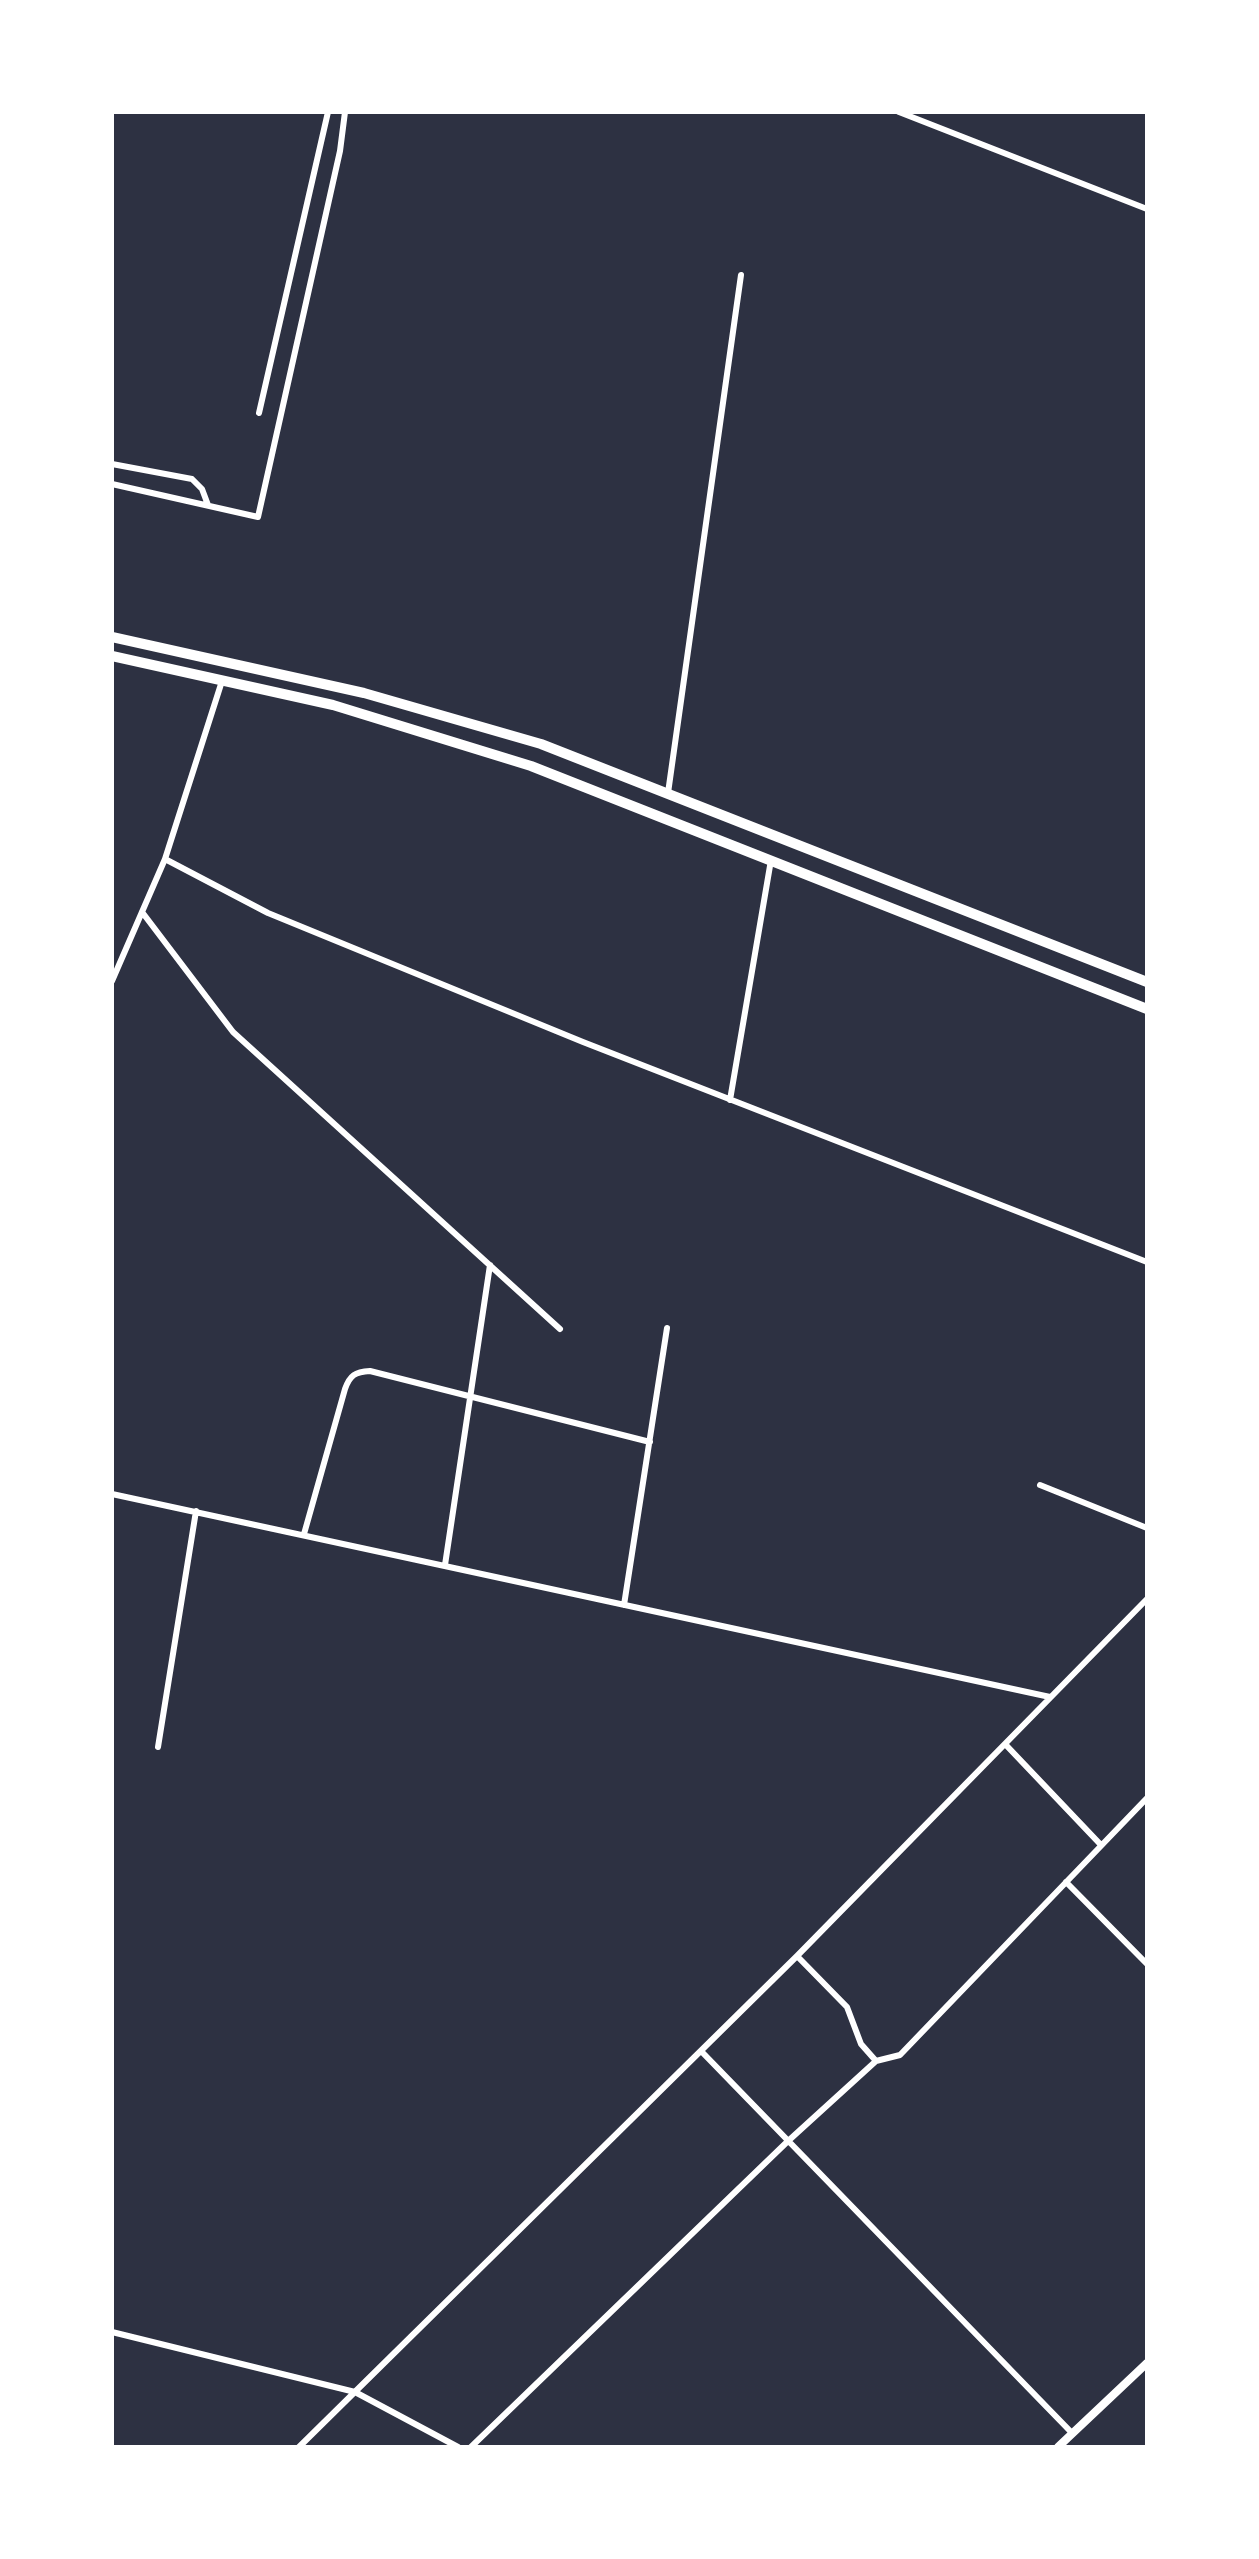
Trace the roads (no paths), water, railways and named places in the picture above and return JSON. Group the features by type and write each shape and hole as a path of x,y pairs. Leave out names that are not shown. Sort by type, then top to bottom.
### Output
{"highway":[{"path":"112,637 364,693 541,744 1147,982"},
{"path":"112,656 333,705 531,766 1147,1009"}],"street":[{"path":"259,413 328,112"},
{"path":"112,484 258,517 340,151 345,112"},
{"path":"899,112 1147,209"},
{"path":"668,793 741,275"},
{"path":"112,464 192,479 202,489 208,505"},
{"path":"112,981 165,859 222,681"},
{"path":"165,859 268,913 730,1100 1147,1262"},
{"path":"730,1100 771,860"},
{"path":"142,912 233,1032 560,1329"},
{"path":"445,1565 490,1265"},
{"path":"624,1605 667,1328"},
{"path":"304,1534 350,1377 357,1372 370,1371 650,1442"},
{"path":"1040,1485 1147,1528"},
{"path":"112,1494 1050,1697"},
{"path":"158,1747 196,1511"},
{"path":"299,2447 797,1956 1147,1599"},
{"path":"1005,1744 1101,1845"},
{"path":"471,2447 787,2142 876,2061 900,2055 1147,1798"},
{"path":"1066,1882 1147,1964"},
{"path":"797,1956 847,2007 861,2044 876,2061"},
{"path":"701,2051 1072,2433"},
{"path":"112,2332 355,2392 458,2447"},
{"path":"1058,2447 1147,2363"}]}
